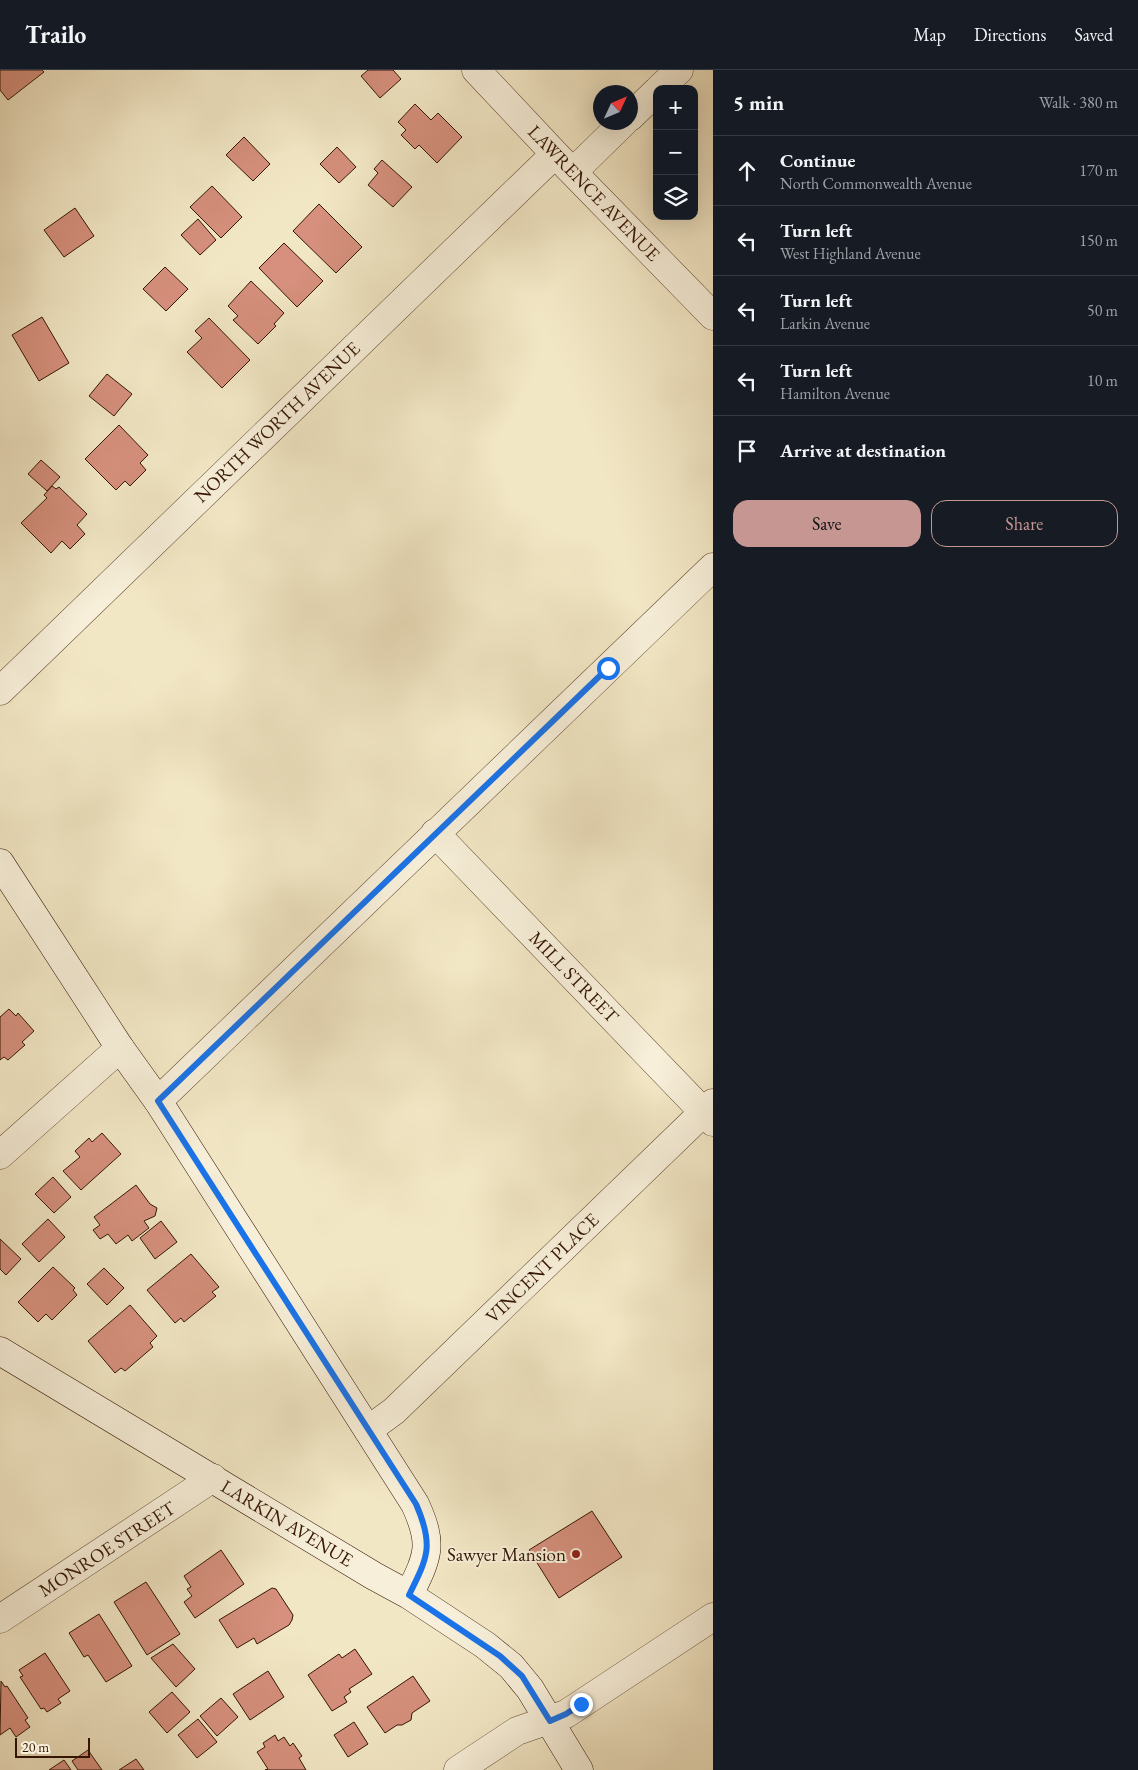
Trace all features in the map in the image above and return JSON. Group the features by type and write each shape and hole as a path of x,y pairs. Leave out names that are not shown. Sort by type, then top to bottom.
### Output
{"street":[{"name":"LAWRENCE AVENUE","path":"476,70 713,316"},
{"path":"663,85 679,70"},
{"path":"638,109 653,95"},
{"name":"NORTH WORTH AVENUE","path":"0,691 564,163 612,130"},
{"path":"158,1101 713,568"},
{"name":"MILL STREET","path":"435,833 710,1112"},
{"path":"0,863 120,1048 158,1101 416,1504 425,1525 428,1543 424,1565 409,1595"},
{"path":"0,1155 120,1048"},
{"name":"VINCENT PLACE","path":"368,1430 394,1411 710,1112"},
{"name":"LARKIN AVENUE","path":"0,1351 374,1576 409,1595 500,1656 522,1676 579,1770"},
{"name":"MONROE STREET","path":"0,1620 213,1478"},
{"path":"458,1770 517,1731 566,1714 713,1617"}],"building":[{"path":"0,70 42,70 44,72 8,100 0,90"},
{"path":"368,70 393,70 401,79 380,98 361,76"},
{"path":"415,104 431,120 438,113 462,137 437,163 419,145 415,149 401,135 406,130 398,122"},
{"path":"244,137 270,164 253,181 226,155"},
{"path":"337,147 356,167 339,183 320,164"},
{"path":"382,160 412,187 393,207 368,185 378,173 374,169"},
{"path":"212,186 242,217 221,238 190,207"},
{"path":"319,204 362,247 336,273 293,231"},
{"path":"75,208 94,236 64,257 44,230"},
{"path":"198,219 216,240 200,255 181,235"},
{"path":"284,243 323,281 297,307 259,268"},
{"path":"165,267 188,289 166,311 143,289"},
{"path":"251,281 284,313 274,324 276,326 258,344 233,320 238,316 228,306"},
{"path":"42,317 69,363 39,381 12,335"},
{"path":"209,318 250,360 222,388 187,352 202,338 195,331"},
{"path":"107,374 132,394 114,416 89,396"},
{"path":"119,425 148,455 140,463 146,470 130,486 125,481 116,490 85,459"},
{"path":"41,460 60,477 47,491 28,474"},
{"path":"52,486 56,489 59,487 87,514 77,525 85,534 70,549 62,541 51,553 21,523 47,498 44,495"},
{"path":"9,1009 16,1016 18,1013 34,1031 22,1042 25,1045 8,1060 4,1057 0,1060 0,1017"},
{"path":"102,1133 121,1154 81,1190 63,1171 80,1157 75,1151 89,1138 92,1142"},
{"path":"53,1177 71,1197 54,1213 35,1194"},
{"path":"136,1185 150,1204 157,1208 155,1216 144,1221 149,1228 132,1241 128,1235 116,1244 108,1234 100,1239 93,1230 100,1225 94,1217"},
{"path":"48,1219 65,1237 39,1262 22,1244"},
{"path":"161,1221 177,1242 155,1259 140,1238"},
{"path":"0,1239 21,1259 6,1275 0,1269"},
{"path":"191,1254 219,1287 212,1292 216,1296 184,1322 181,1318 175,1323 147,1290"},
{"path":"53,1267 75,1288 73,1290 77,1295 52,1320 46,1314 38,1322 18,1302"},
{"path":"104,1268 124,1288 107,1305 87,1284"},
{"path":"130,1305 157,1336 150,1343 153,1347 125,1371 121,1368 115,1373 88,1341"},
{"name":"Sawyer Mansion","path":"592,1511 622,1557 559,1598 529,1550"},
{"path":"221,1550 244,1584 195,1618 184,1602 192,1596 187,1589 191,1587 184,1576"},
{"path":"146,1582 180,1634 147,1655 114,1602"},
{"path":"272,1588 276,1589 293,1615 292,1620 289,1625 257,1644 254,1638 237,1648 219,1620"},
{"path":"99,1614 132,1666 106,1682 88,1655 84,1657 69,1633"},
{"path":"173,1644 195,1669 176,1687 151,1658"},
{"path":"355,1649 372,1674 349,1689 351,1692 344,1697 347,1702 332,1711 308,1675 339,1654 342,1658"},
{"path":"45,1653 70,1691 58,1699 61,1703 47,1712 44,1708 41,1709 20,1677 23,1676 19,1670"},
{"path":"268,1671 284,1697 250,1720 233,1694"},
{"path":"413,1676 430,1701 412,1713 411,1720 402,1725 397,1725 385,1733 367,1707"},
{"path":"1,1681 5,1687 7,1686 28,1718 25,1720 30,1727 16,1737 10,1728 0,1735"},
{"path":"172,1692 190,1712 167,1733 149,1712"},
{"path":"221,1698 238,1717 217,1736 200,1716"},
{"path":"198,1719 217,1742 197,1758 178,1735"},
{"path":"354,1722 368,1744 348,1757 334,1735"},
{"path":"275,1735 278,1741 284,1737 290,1746 293,1743 302,1756 299,1758 306,1770 265,1770 268,1769 257,1752 265,1747 263,1743"},
{"path":"88,1750 102,1770 78,1770 72,1761"},
{"path":"136,1759 144,1770 119,1770"},
{"path":"64,1760 71,1770 49,1770"}],"place":[{"name":"Sawyer Mansion","path":"576,1554"}],"route":[{"path":"581,1704 566,1714 550,1721 522,1676 500,1656 409,1595 424,1565 428,1543 425,1525 416,1504 158,1101 608,668"}]}
